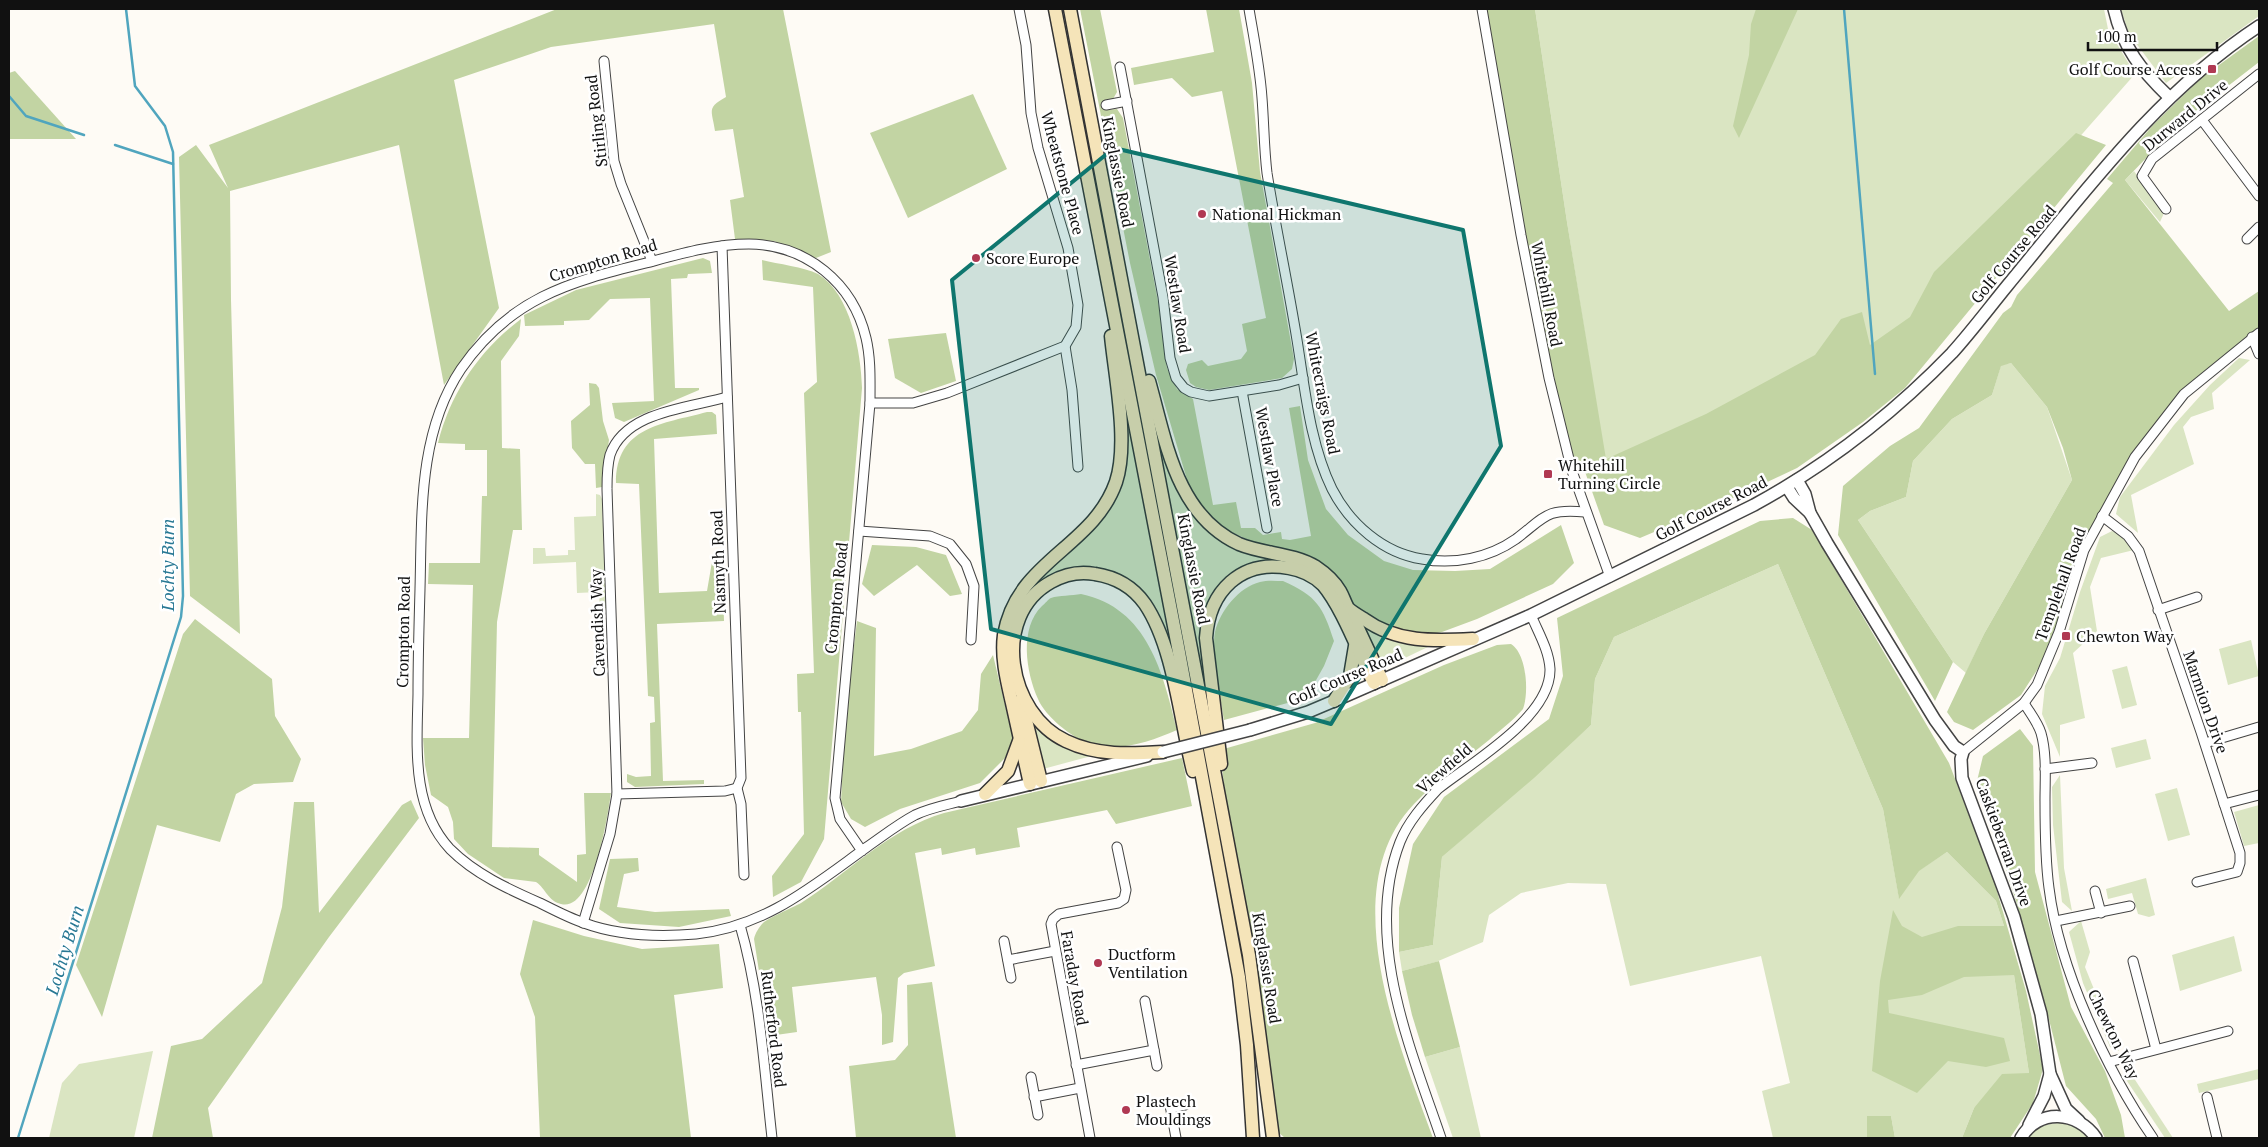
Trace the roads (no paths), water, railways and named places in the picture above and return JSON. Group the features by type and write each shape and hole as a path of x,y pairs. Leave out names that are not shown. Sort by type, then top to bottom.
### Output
{"main road":[{"name":"Kinglassie Road","path":"1055,9 1239,977 1248,1045 1253,1138"},
{"name":"Kinglassie Road","path":"1070,9 1256,994 1273,1138"},
{"path":"1035,783 1020,739 1004,665 1003,642 1009,617 1027,582 1094,520 1112,493 1119,470 1121,435 1103,256"},
{"path":"1126,301 1178,477 1194,508 1208,523 1238,543 1255,550 1314,566 1332,580 1349,608 1378,681"},
{"path":"1235,881 1206,638 1208,616 1212,604 1227,585 1247,571 1269,566 1293,568 1322,584 1334,600 1355,646 1378,681"},
{"path":"1035,783 1013,661 1015,634 1025,607 1039,589 1064,576 1082,572 1110,577 1124,584 1137,595 1154,622 1165,650 1174,682 1184,736 1220,875"},
{"path":"1349,608 1380,630 1406,638 1438,641 1473,639"},
{"path":"1334,701 1350,676 1355,646"},
{"path":"1018,686 1036,716 1055,735 1066,741 1102,752 1163,752"},
{"path":"985,794 1008,771 1020,739"}],"street":[{"name":"Wheatstone Place","path":"1019,9 1026,45 1031,113 1038,148 1068,248 1078,305 1076,327 1064,346"},
{"name":"Whitecraigs Road","path":"1249,9 1260,72 1267,172 1303,378 1318,448 1332,490 1353,520 1371,537 1387,547 1421,559 1458,561 1476,558 1515,540 1550,513 1567,510 1586,512"},
{"name":"Whitehill Road","path":"1482,9 1536,318 1565,449 1610,577"},
{"path":"2114,9 2120,33 2129,50 2147,74 2169,97"},
{"name":"Golf Course Road","path":"1035,783 1250,730 1308,712 1531,614 1610,577 1792,484 1834,456 1892,411 1953,352 2070,211 2169,97 2221,53 2259,26"},
{"name":"Stirling Road","path":"604,60 614,161 621,184 652,261"},
{"name":"Westlaw Road","path":"1120,67 1163,297 1173,370 1184,388 1197,395 1217,396 1279,385 1303,378"},
{"name":"Durward Drive","path":"2166,209 2142,176 2152,158 2259,74"},
{"path":"1106,105 1127,101"},
{"path":"2202,120 2259,196"},
{"path":"2247,239 2259,227"},
{"name":"Crompton Road","path":"862,851 840,819 835,798 870,403 870,363 863,326 853,304 835,279 822,267 788,250 754,244 722,246 652,261 593,277 543,295 521,308 494,331 470,357 446,396 435,422 427,461 422,542 416,750 418,770 425,803 435,827 444,841 474,869 522,895 583,923 622,933 698,934 740,925 785,905 914,816 985,794 1035,783"},
{"name":"Nasmyth Road","path":"722,246 741,778 737,788 742,804 744,875"},
{"path":"2256,335 2259,354"},
{"name":"Templehall Road","path":"1963,752 2024,703 2038,685 2059,632 2084,550 2135,456 2184,394 2256,335"},
{"path":"870,403 914,403 947,393 1064,346 1072,390 1078,467"},
{"name":"Westlaw Place","path":"1242,391 1267,528"},
{"name":"Cavendish Way","path":"583,923 610,834 617,794 607,489 610,456 620,437 638,422 727,397"},
{"path":"1792,484 1794,498 1810,513 1935,720 1954,746 1963,752"},
{"name":"Marmion Drive","path":"2102,516 2128,536 2139,550 2205,743 2240,853 2240,863 2237,872 2197,882"},
{"path":"859,531 930,536 950,544 966,564 974,586 971,640"},
{"path":"2158,610 2197,597"},
{"name":"Viewfield","path":"1441,1138 1411,1050 1394,990 1387,928 1388,891 1401,841 1414,817 1438,790 1531,715 1545,692 1549,676 1548,658 1531,614"},
{"name":"Chewton Way","path":"2024,703 2041,733 2045,768 2045,838 2049,889 2056,922 2077,993 2136,1113 2153,1138"},
{"path":"2205,743 2259,727"},
{"name":"Caskieberran Drive","path":"1963,752 1961,759 1962,778 2014,918 2041,1014 2050,1074 2066,1109 2088,1128 2096,1138"},
{"path":"2045,768 2092,763"},
{"path":"617,794 725,791 737,788"},
{"path":"2224,804 2259,795"},
{"name":"Faraday Road","path":"1090,1138 1051,924 1055,916 1118,903 1124,899 1126,890 1118,848"},
{"path":"2096,891 2101,914"},
{"path":"2056,922 2101,914 2130,906"},
{"name":"Rutherford Road","path":"740,925 755,990 772,1138"},
{"path":"1004,941 1011,978"},
{"path":"1008,960 1055,951"},
{"path":"2133,961 2156,1048"},
{"path":"1145,1001 1157,1066"},
{"path":"2110,1062 2156,1048 2228,1031"},
{"path":"1076,1065 1154,1050"},
{"name":"Caskieberran Drive","path":"2024,1134 2044,1096 2050,1074"},
{"path":"1031,1077 1038,1115"},
{"path":"1034,1096 1080,1088"},
{"path":"2207,1097 2217,1138"},
{"path":"1176,1138 1170,1106 1185,1105"},
{"path":"2024,1134 2046,1118 2068,1117 2079,1121"}],"waterway":[{"name":"Lochty Burn","path":"18,1138 181,617 183,596 173,152 165,126 135,86 126,9"},
{"path":"1844,9 1875,374"},
{"path":"9,96 26,116 84,135"},
{"path":"115,145 173,164"}],"place":[{"name":"Golf Course Access","path":"2212,69"},
{"name":"National Hickman","path":"1202,214"},
{"name":"Score Europe","path":"976,258"},
{"name":"Whitehill Turning Circle","path":"1548,474"},
{"name":"Chewton Way","path":"2066,636"},
{"name":"Ductform Ventilation","path":"1098,963"},
{"name":"Plastech Mouldings","path":"1126,1110"}]}
